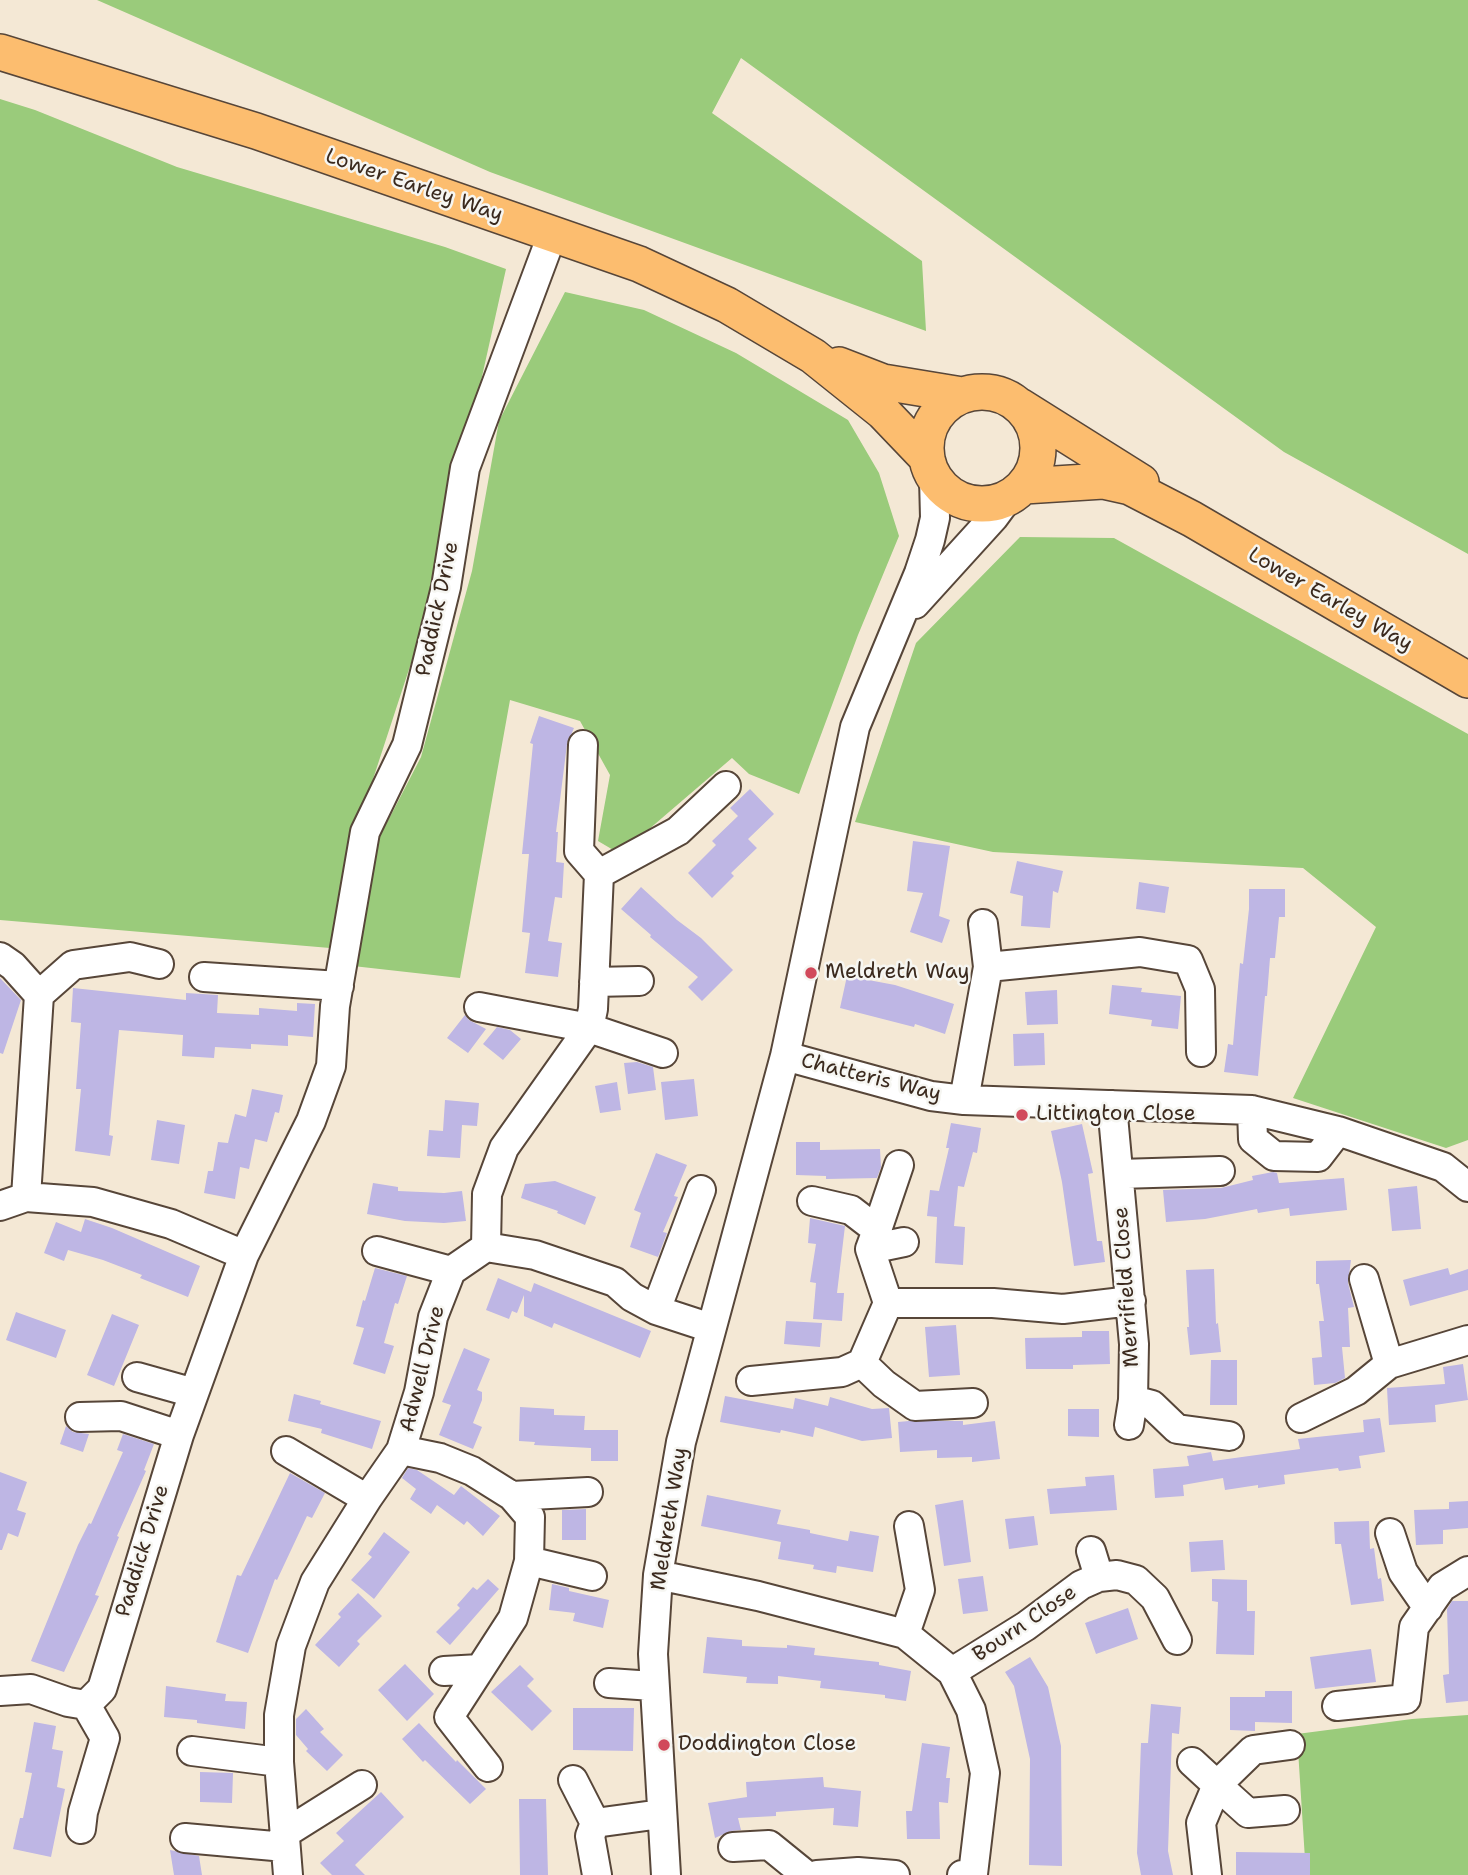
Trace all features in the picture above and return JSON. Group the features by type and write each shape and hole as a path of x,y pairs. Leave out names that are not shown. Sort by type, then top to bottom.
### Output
{"main road":[{"name":"Lower Earley Way","path":"0,52 256,131 639,264 727,304 813,356 883,412 930,468"},
{"name":"Lower Earley Way","path":"813,356 883,382 962,395"},
{"path":"983,392 1002,395 1018,404 1037,434 1038,456 1030,478 1016,492 989,504 972,503 948,493 930,468 926,446 929,429 939,412 962,395 983,392"},
{"name":"Lower Earley Way","path":"1018,404 1132,476 1192,519"},
{"name":"Lower Earley Way","path":"1016,492 1103,481 1130,487 1192,519 1468,680"}],"street":[{"name":"Paddick Drive","path":"86,1705 102,1689 179,1435 244,1255 311,1121 331,1066 335,1006 365,832 407,745 446,587 465,468 552,234"},
{"name":"Meldreth Way","path":"666,1875 653,1686 658,1575 681,1442 785,1056 855,727 930,540 934,518 930,468"},
{"name":"Meldreth Way","path":"897,624 1016,492"},
{"path":"486,1247 487,1194 504,1148 589,1028 599,874 579,851 583,745"},
{"path":"599,874 678,831 726,786"},
{"path":"964,1100 988,967 983,924"},
{"path":"988,967 1140,952 1191,951 1200,989 1201,1052"},
{"path":"0,957 13,966 39,995"},
{"path":"26,1197 39,995 73,965 130,957 159,964"},
{"path":"204,977 340,986"},
{"path":"594,982 639,981"},
{"path":"479,1007 589,1028 663,1053"},
{"name":"Chatteris Way","path":"785,1056 931,1096 964,1100 1252,1110 1338,1131 1443,1167 1468,1187"},
{"name":"Merrifield Close","path":"1112,1105 1134,1344 1131,1412 1152,1405 1177,1429 1229,1436"},
{"path":"1252,1110 1253,1139 1274,1156 1318,1157 1338,1131"},
{"path":"874,1239 899,1165"},
{"path":"1119,1174 1220,1171"},
{"path":"656,1310 701,1190"},
{"path":"0,1206 26,1197 93,1202 171,1224 244,1255"},
{"path":"751,1381 842,1372 862,1363 888,1304 874,1239 851,1210 812,1201"},
{"path":"874,1239 904,1242"},
{"path":"377,1251 451,1272 486,1247 536,1255 615,1282 632,1297 656,1310 710,1328"},
{"name":"Adwell Drive","path":"288,1875 279,1762 279,1715 290,1646 315,1582 401,1450 419,1392 433,1317 451,1272"},
{"path":"1363,1279 1389,1364"},
{"path":"888,1304 993,1303 1062,1309 1131,1301"},
{"path":"1301,1418 1356,1391 1389,1364 1468,1340"},
{"path":"862,1363 884,1384 915,1406 973,1403"},
{"path":"137,1377 194,1393"},
{"path":"80,1417 121,1416 179,1435"},
{"path":"401,1450 440,1458 472,1471 512,1496 530,1517 529,1561 513,1618 449,1717 488,1768"},
{"path":"286,1451 367,1499"},
{"path":"512,1496 588,1492"},
{"path":"905,1634 920,1590 909,1526"},
{"path":"1337,1706 1406,1699 1412,1621 1403,1572 1390,1533"},
{"path":"529,1561 592,1576"},
{"name":"Bourn Close","path":"953,1672 1026,1626 1082,1586 1095,1564 1116,1575 1136,1580 1155,1598 1177,1640"},
{"path":"1412,1621 1442,1587 1468,1572"},
{"path":"658,1575 758,1596 905,1634 953,1672 971,1710 985,1773 973,1875 962,1875"},
{"path":"444,1671 480,1669"},
{"path":"609,1683 653,1686"},
{"path":"0,1691 31,1689 68,1702 86,1705 105,1738 91,1791 89,1821"},
{"path":"1208,1875 1201,1823 1217,1785 1253,1751 1290,1745"},
{"path":"192,1751 279,1762"},
{"path":"1192,1762 1248,1813 1285,1810"},
{"path":"573,1780 595,1823 590,1836 597,1875"},
{"path":"185,1838 285,1840 362,1785"},
{"path":"595,1823 661,1814"},
{"path":"733,1847 769,1845 806,1875"},
{"path":"817,1875 858,1872 895,1875"}],"green space":[{"path":"97,0 1468,0 1468,554 1284,452 741,58 712,113 922,261 926,331 490,172"},
{"path":"0,99 35,110 177,167 445,247 506,269 433,596 356,831 330,948 0,920"},
{"path":"565,292 644,310 736,353 848,420 879,473 899,536 858,635 799,794 749,774 732,758 620,854 598,841 610,775 580,721 510,700 460,978 353,966 376,844 421,757 472,571 499,421"},
{"path":"1020,537 1114,538 1468,734 1468,1140 1446,1148 1293,1098 1376,927 1303,868 993,852 855,822 916,643"},
{"path":"1468,1715 1468,1875 1306,1875 1297,1734 1412,1719"}],"building":[{"path":"539,716 574,728 567,744 556,832 556,862 564,863 562,898 555,897 548,941 562,943 558,977 525,973 530,933 522,932 529,854 522,854 533,744 530,743"},
{"path":"750,789 774,814 748,839 757,848 731,873 734,876 712,898 688,873 716,845 712,841 738,816 730,808"},
{"path":"913,841 950,846 939,916 950,920 942,943 910,932 923,893 907,891"},
{"path":"1017,861 1063,871 1058,893 1053,891 1050,928 1021,926 1023,896 1010,893"},
{"path":"1139,882 1169,887 1165,913 1136,909"},
{"path":"641,887 701,938 733,970 702,1001 688,987 698,977 621,909"},
{"path":"1249,889 1285,889 1285,917 1279,917 1275,958 1270,958 1258,1076 1224,1072 1228,1044 1233,1045"},
{"path":"847,976 895,985 954,1004 945,1034 915,1024 914,1027 840,1008"},
{"path":"0,978 21,1000 3,1054 0,1053"},
{"path":"1112,985 1142,988 1141,992 1181,996 1178,1029 1151,1026 1152,1020 1109,1014"},
{"path":"73,988 186,1000 186,993 218,995 217,1013 259,1015 259,1008 297,1011 297,1003 315,1004 313,1037 288,1035 288,1046 251,1044 251,1049 215,1047 214,1058 182,1056 183,1035 119,1030 109,1135 113,1136 110,1156 75,1151 81,1089 76,1089 81,1023 71,1022"},
{"path":"1057,990 1058,1024 1027,1025 1025,992"},
{"path":"465,1015 486,1029 468,1053 447,1038"},
{"path":"497,1027 510,1030 521,1039 503,1060 483,1044"},
{"path":"1044,1033 1045,1065 1014,1066 1013,1034"},
{"path":"637,1062 653,1067 656,1090 628,1094 624,1063"},
{"path":"694,1079 698,1116 665,1120 661,1082"},
{"path":"617,1082 621,1110 600,1113 595,1086"},
{"path":"252,1089 283,1095 267,1142 255,1139 249,1169 240,1167 235,1199 204,1193 208,1171 213,1171 218,1142 228,1143 235,1114 246,1117"},
{"path":"445,1100 479,1103 477,1126 462,1125 460,1158 427,1156 429,1130 443,1131"},
{"path":"157,1120 185,1125 179,1164 151,1160"},
{"path":"951,1123 981,1128 977,1153 973,1152 964,1187 958,1186 954,1226 965,1227 963,1265 935,1263 937,1217 927,1216 930,1190 939,1191 949,1148 946,1148"},
{"path":"1082,1124 1093,1173 1088,1174 1097,1241 1102,1241 1105,1262 1074,1266 1062,1182 1051,1131"},
{"path":"796,1142 820,1142 820,1150 880,1149 881,1167 877,1178 826,1179 826,1176 796,1175"},
{"path":"656,1153 687,1165 674,1196 678,1197 663,1232 667,1233 658,1257 630,1247 641,1213 634,1210"},
{"path":"1277,1173 1279,1183 1344,1178 1347,1210 1290,1216 1289,1208 1258,1213 1257,1209 1205,1219 1166,1222 1163,1190 1221,1188 1253,1180 1252,1176"},
{"path":"555,1181 596,1197 585,1225 557,1213 558,1211 521,1198 525,1184"},
{"path":"373,1183 398,1187 398,1191 462,1191 466,1221 405,1221 367,1214"},
{"path":"1417,1186 1421,1229 1392,1231 1388,1189"},
{"path":"810,1218 845,1226 837,1293 844,1293 842,1321 813,1319 816,1283 810,1282 816,1244 808,1243"},
{"path":"85,1219 200,1266 188,1297 103,1260 68,1250 64,1261 44,1253 56,1222 81,1232"},
{"path":"1351,1260 1348,1283 1354,1307 1348,1308 1350,1347 1342,1347 1345,1378 1335,1383 1314,1385 1312,1358 1322,1357 1319,1321 1324,1321 1319,1284 1316,1284 1316,1261"},
{"path":"375,1268 407,1276 398,1304 395,1303 384,1343 394,1346 385,1374 353,1364 364,1328 356,1326"},
{"path":"1448,1268 1450,1275 1468,1269 1468,1290 1410,1306 1403,1280"},
{"path":"1214,1269 1216,1324 1218,1323 1221,1352 1190,1355 1186,1270"},
{"path":"498,1278 531,1292 534,1283 651,1331 640,1358 554,1323 552,1328 524,1316 524,1295 517,1313 512,1311 509,1319 486,1310"},
{"path":"16,1312 66,1330 56,1358 6,1340"},
{"path":"112,1314 139,1325 114,1386 87,1375"},
{"path":"786,1321 822,1323 820,1347 784,1344"},
{"path":"956,1325 960,1375 929,1377 925,1327"},
{"path":"1082,1331 1109,1331 1110,1364 1073,1365 1073,1369 1026,1369 1025,1338 1082,1337"},
{"path":"464,1348 490,1359 477,1390 482,1392 482,1400 473,1423 482,1427 473,1449 439,1435 451,1405 442,1402"},
{"path":"1211,1360 1237,1360 1237,1405 1210,1405"},
{"path":"1463,1364 1468,1400 1435,1405 1436,1422 1389,1425 1387,1388 1445,1384 1443,1367"},
{"path":"294,1394 381,1421 372,1449 321,1433 322,1429 288,1421"},
{"path":"725,1396 793,1409 795,1398 828,1406 830,1397 872,1409 889,1408 892,1438 862,1441 815,1427 813,1437 720,1422"},
{"path":"520,1407 554,1409 554,1415 585,1416 584,1430 618,1430 618,1461 591,1461 591,1448 534,1445 535,1442 519,1441"},
{"path":"1068,1409 1099,1409 1099,1437 1068,1436"},
{"path":"1380,1418 1385,1452 1359,1456 1361,1468 1284,1475 1285,1484 1258,1488 1258,1485 1225,1490 1223,1478 1183,1485 1184,1496 1155,1498 1153,1469 1189,1466 1187,1456 1211,1452 1213,1461 1300,1449 1298,1439 1364,1432 1363,1420"},
{"path":"963,1421 963,1425 995,1421 1000,1459 972,1462 972,1457 937,1458 937,1450 900,1452 898,1422"},
{"path":"66,1426 73,1432 89,1434 83,1452 60,1444"},
{"path":"123,1434 154,1444 144,1470 146,1471 95,1595 99,1596 64,1672 31,1661 78,1545 89,1523 91,1524 123,1452 117,1450"},
{"path":"408,1468 417,1470 454,1495 461,1486 500,1516 483,1536 467,1521 464,1525 437,1505 431,1514 410,1499 416,1489 402,1478"},
{"path":"0,1472 27,1482 17,1510 26,1513 18,1537 8,1533 2,1550 0,1550"},
{"path":"290,1473 325,1493 312,1518 307,1516 277,1580 275,1579 248,1653 216,1642 237,1575 241,1576"},
{"path":"1114,1475 1117,1510 1050,1514 1047,1489 1086,1486 1085,1477"},
{"path":"707,1495 781,1510 777,1524 810,1530 810,1533 848,1541 850,1531 879,1536 873,1572 837,1566 836,1573 813,1569 814,1565 778,1559 781,1542 701,1526"},
{"path":"963,1500 971,1562 944,1566 935,1505"},
{"path":"1468,1501 1468,1528 1443,1530 1443,1544 1416,1545 1414,1510 1449,1509 1449,1502"},
{"path":"586,1509 586,1540 562,1540 562,1510"},
{"path":"1034,1516 1038,1545 1009,1549 1005,1519"},
{"path":"1369,1521 1370,1549 1374,1548 1384,1601 1351,1605 1341,1544 1335,1544 1334,1522"},
{"path":"384,1532 410,1552 374,1599 351,1580 372,1557 368,1554"},
{"path":"1223,1540 1225,1570 1191,1572 1189,1542"},
{"path":"983,1576 988,1611 963,1614 958,1579"},
{"path":"488,1579 499,1589 450,1645 436,1632 460,1608 457,1605 473,1587 477,1590"},
{"path":"1212,1579 1247,1580 1247,1611 1255,1611 1254,1655 1216,1654 1218,1602 1212,1601"},
{"path":"552,1584 569,1588 569,1591 609,1600 603,1628 573,1621 575,1613 549,1610"},
{"path":"358,1593 382,1616 357,1641 360,1644 339,1667 315,1645 341,1617 338,1614"},
{"path":"1452,1601 1468,1601 1468,1701 1446,1703 1443,1675 1449,1674 1447,1609"},
{"path":"1128,1608 1138,1639 1096,1654 1085,1623"},
{"path":"707,1637 742,1640 742,1646 787,1648 787,1645 815,1648 814,1655 879,1662 879,1665 911,1671 906,1701 885,1698 885,1695 820,1688 821,1681 778,1676 778,1684 746,1683 747,1677 703,1673"},
{"path":"1371,1649 1376,1682 1315,1689 1310,1657"},
{"path":"1030,1657 1048,1687 1061,1746 1062,1866 1029,1865 1030,1759 1014,1686 1005,1672"},
{"path":"405,1664 434,1694 407,1721 378,1690"},
{"path":"520,1665 534,1679 527,1686 552,1711 532,1731 491,1692"},
{"path":"166,1686 226,1694 225,1701 247,1702 245,1729 164,1717"},
{"path":"1265,1691 1292,1691 1292,1723 1255,1722 1255,1731 1230,1730 1230,1697 1265,1697"},
{"path":"1151,1704 1181,1707 1179,1734 1172,1733 1168,1851 1173,1875 1141,1875 1137,1853 1141,1743 1148,1743"},
{"path":"573,1708 634,1708 633,1751 573,1750"},
{"path":"306,1709 324,1729 320,1732 343,1755 327,1771 306,1751 308,1749 296,1735 296,1719"},
{"path":"34,1722 56,1726 52,1749 63,1751 57,1787 65,1789 51,1857 13,1849 20,1818 23,1818 32,1773 25,1772"},
{"path":"419,1723 486,1789 470,1804 425,1760 423,1762 402,1739"},
{"path":"922,1743 950,1747 946,1778 950,1778 948,1803 939,1802 940,1839 907,1839 906,1811 912,1811"},
{"path":"200,1772 233,1773 232,1803 200,1802"},
{"path":"823,1777 824,1787 861,1791 858,1827 833,1825 834,1808 776,1812 776,1816 738,1818 741,1830 715,1838 708,1803 747,1797 746,1782"},
{"path":"381,1792 404,1817 355,1865 365,1875 332,1875 320,1863 344,1841 336,1833"},
{"path":"519,1799 546,1799 548,1875 520,1875"},
{"path":"170,1850 199,1856 202,1875 174,1875"},
{"path":"1236,1852 1310,1853 1310,1875 1236,1875"}],"place":[{"name":"Meldreth Way","path":"811,973"},
{"name":"Littington Close","path":"1022,1115"},
{"name":"Doddington Close","path":"664,1745"}]}
